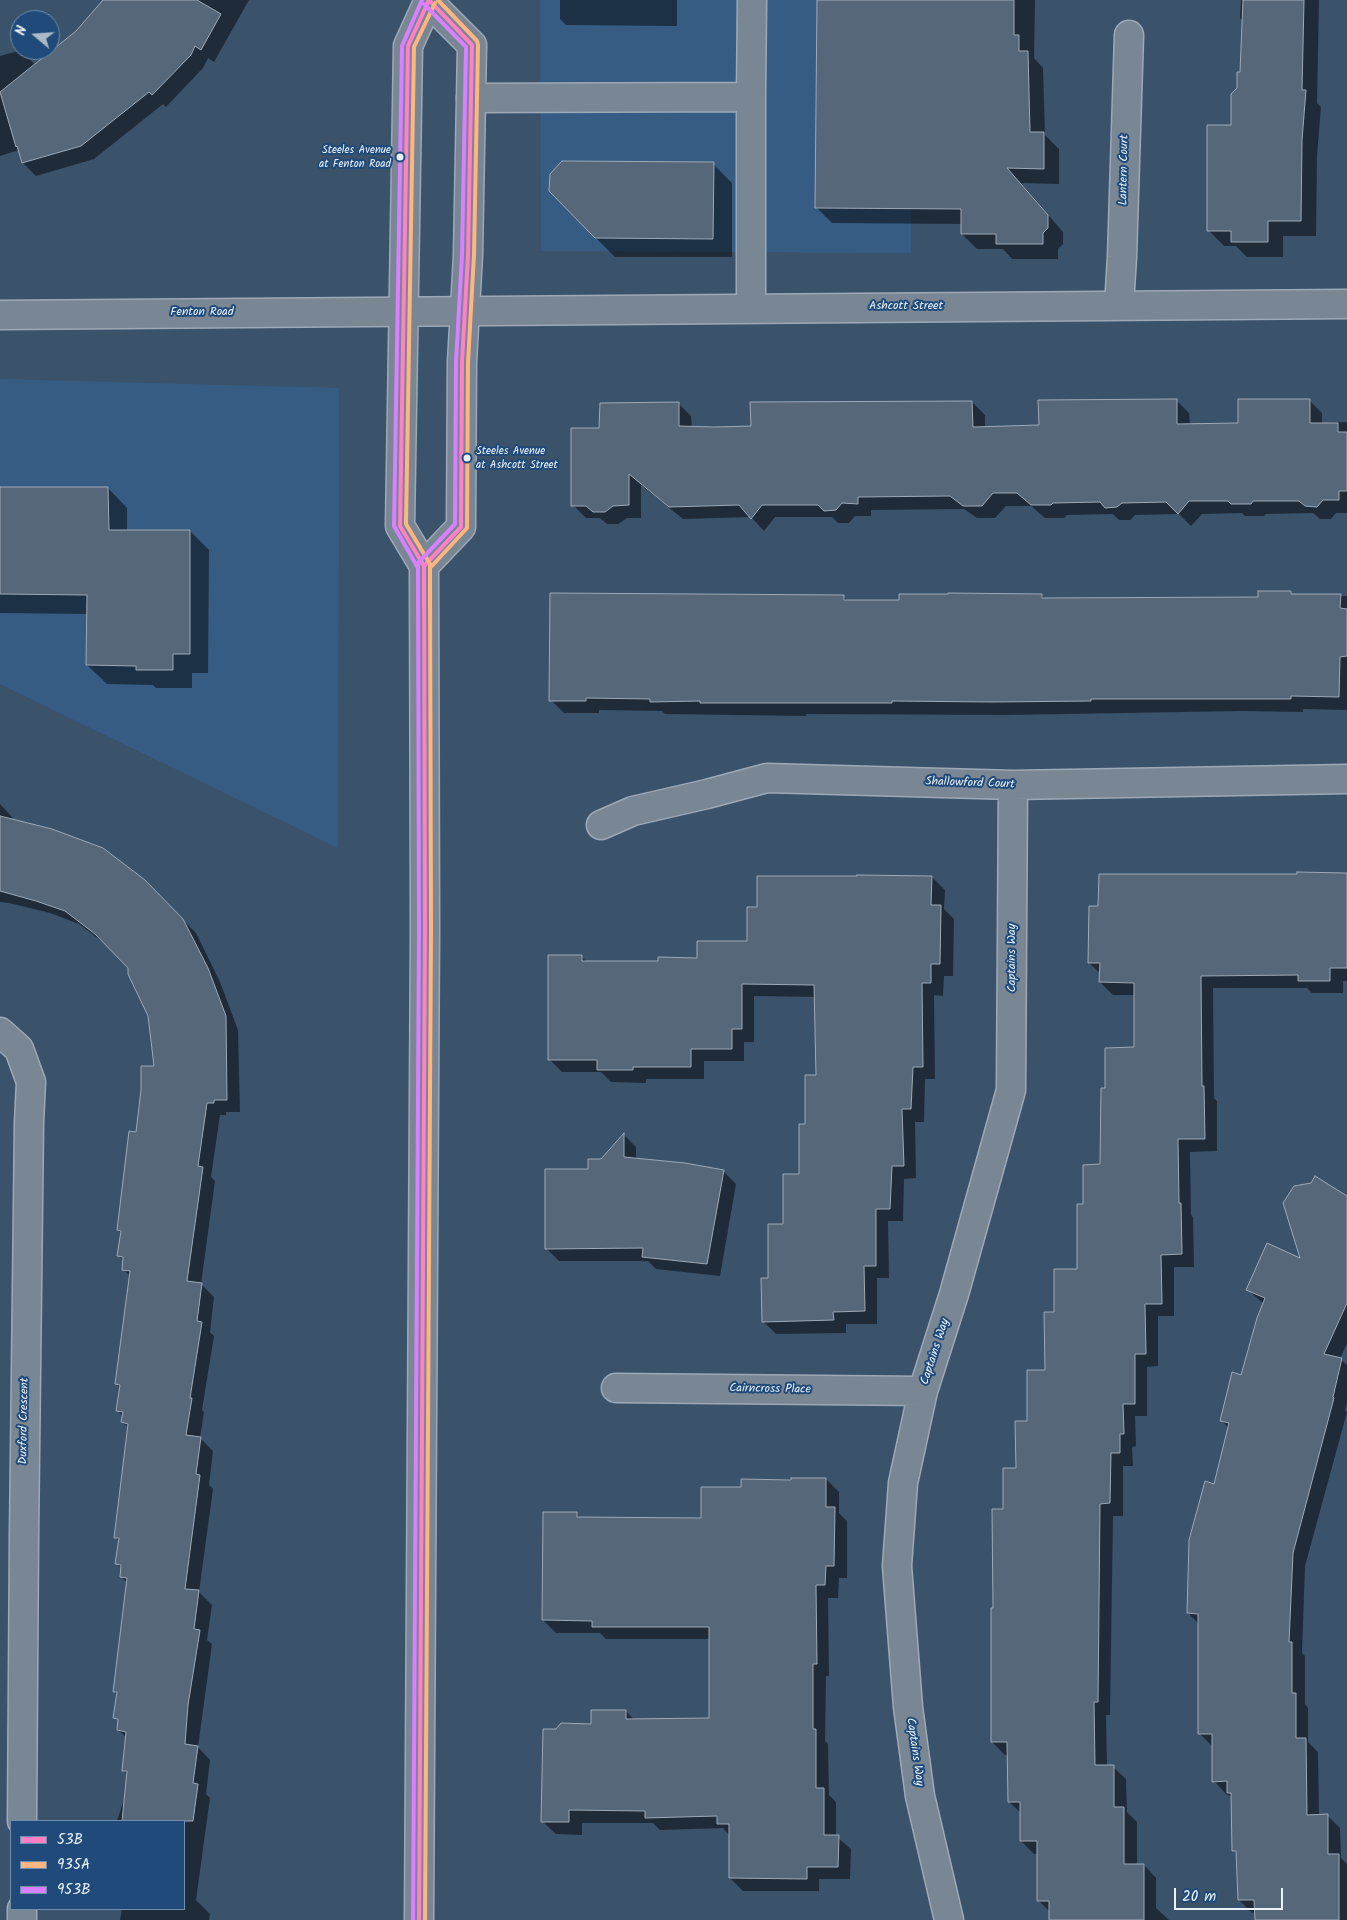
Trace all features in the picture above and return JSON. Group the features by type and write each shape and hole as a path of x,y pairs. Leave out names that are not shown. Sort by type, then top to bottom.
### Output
{"street":[{"path":"751,309 752,0"},
{"path":"420,1920 425,939 424,566 400,526 408,46 429,1 472,46 468,255 462,362 461,527 424,566"},
{"name":"Lantern Court","path":"1120,306 1128,35"},
{"path":"471,98 751,96"},
{"name":"Ashcott Street","path":"465,311 1347,304"},
{"name":"Fenton Road","path":"0,315 465,311"},
{"name":"Shallowford Court","path":"601,825 633,811 767,778 1013,785 1347,780"},
{"name":"Captains Way","path":"949,1920 920,1796 908,1707 898,1566 903,1483 923,1391 954,1294 1011,1090 1013,785"},
{"name":"Duxford Crescent","path":"0,1032 19,1049 31,1082 29,1122 22,1820"},
{"name":"Cairncross Place","path":"616,1388 923,1391"}],"shaded area":[{"path":"540,0 912,0 911,253 541,251"},
{"path":"0,379 339,388 338,848 0,684"}],"building":[{"path":"103,0 197,0 221,14 201,50 195,46 191,55 152,95 149,92 81,146 22,163 0,92 40,60 60,60 60,44 76,31"},
{"path":"817,0 1014,0 1014,35 1019,35 1019,51 1028,51 1030,132 1044,132 1044,169 1007,168 1048,215 1048,228 1043,233 1043,244 996,244 996,234 961,234 961,209 815,208"},
{"path":"1243,0 1304,0 1302,90 1306,90 1302,140 1301,221 1268,221 1268,242 1231,242 1231,231 1207,231 1207,125 1231,125 1231,94 1237,88 1237,72 1240,72"},
{"path":"562,161 714,162 713,239 595,238 549,191 550,174"},
{"path":"1177,399 1177,424 1238,423 1238,399 1310,399 1310,423 1338,423 1338,432 1347,432 1347,491 1339,491 1339,500 1323,500 1317,507 1305,506 1299,501 1253,501 1251,504 1231,504 1228,501 1189,501 1178,514 1166,502 1122,503 1117,507 1105,508 1100,502 1031,505 1017,493 993,493 982,506 963,506 950,496 858,497 858,504 842,503 836,510 824,511 818,505 762,505 751,519 739,505 669,507 629,474 629,505 613,506 605,512 593,512 586,506 571,506 571,428 599,428 600,403 679,402 679,426 714,427 751,426 750,402 972,401 973,427 1039,425 1038,400"},
{"path":"0,487 108,487 109,530 190,530 190,654 173,654 173,670 136,670 136,666 86,665 87,595 0,594"},
{"path":"1258,591 1291,591 1291,594 1341,594 1340,608 1347,609 1347,656 1340,657 1339,697 1291,696 1291,699 1091,699 1091,701 992,702 892,701 892,703 700,703 700,701 650,702 650,699 586,698 586,701 549,701 550,593 844,595 844,600 899,600 899,594 948,593 1042,594 1042,598 1258,597"},
{"path":"0,816 52,829 103,848 145,880 183,919 208,968 226,1016 227,1100 214,1100 214,1103 207,1103 198,1166 203,1167 187,1281 202,1283 197,1321 202,1322 186,1435 201,1437 196,1474 200,1475 185,1589 199,1590 194,1629 200,1630 188,1705 185,1744 198,1746 193,1783 198,1784 193,1821 122,1820 127,1771 122,1771 126,1732 117,1730 118,1719 113,1718 117,1692 113,1692 127,1578 120,1577 121,1565 115,1564 119,1538 114,1538 128,1424 121,1422 123,1412 116,1411 120,1385 115,1384 130,1271 122,1270 123,1257 117,1256 121,1231 117,1230 129,1131 136,1132 141,1090 141,1066 154,1066 148,1016 128,974 128,968 95,934 65,911 0,891"},
{"path":"1297,872 1347,873 1347,968 1330,968 1330,981 1298,981 1298,975 1201,976 1202,1086 1204,1086 1205,1139 1178,1139 1182,1254 1161,1255 1162,1304 1145,1304 1146,1354 1135,1354 1135,1404 1123,1404 1124,1434 1120,1434 1120,1453 1111,1453 1110,1503 1100,1504 1098,1702 1094,1702 1095,1765 1114,1765 1114,1807 1124,1807 1124,1864 1144,1864 1144,1920 1049,1920 1049,1901 1037,1901 1037,1841 1020,1841 1020,1802 1008,1802 1007,1742 991,1742 992,1509 1003,1509 1003,1468 1016,1468 1015,1421 1027,1421 1027,1370 1045,1370 1044,1312 1054,1312 1054,1269 1077,1269 1077,1204 1083,1204 1083,1165 1100,1164 1101,1088 1105,1088 1105,1048 1134,1047 1134,983 1099,982 1100,963 1088,963 1089,906 1098,906 1099,874 1297,874"},
{"path":"757,876 932,876 931,905 941,905 940,964 931,964 931,983 922,983 923,1067 913,1067 911,1109 902,1109 904,1166 892,1166 890,1209 876,1209 876,1266 864,1266 865,1311 833,1312 834,1320 762,1322 761,1278 768,1278 768,1224 783,1224 783,1174 799,1174 799,1124 805,1124 805,1075 816,1075 814,985 742,984 742,1029 732,1029 732,1049 691,1049 691,1067 633,1067 633,1070 597,1070 597,1060 548,1060 548,955 582,955 582,961 658,961 658,957 697,958 697,941 747,941 747,907 757,907"},
{"path":"624,1133 624,1157 685,1163 724,1170 707,1264 642,1257 643,1248 545,1249 545,1169 588,1169 588,1159 601,1159"},
{"path":"1315,1176 1347,1196 1347,1303 1324,1354 1342,1358 1334,1398 1293,1553 1289,1642 1292,1642 1292,1693 1296,1693 1296,1738 1306,1738 1307,1815 1328,1814 1328,1854 1339,1854 1339,1920 1255,1920 1254,1900 1238,1900 1236,1851 1232,1851 1231,1793 1227,1793 1227,1781 1212,1782 1212,1734 1198,1734 1198,1614 1187,1613 1189,1540 1205,1481 1214,1484 1229,1423 1220,1421 1232,1372 1241,1375 1257,1318 1265,1298 1246,1290 1267,1243 1300,1258 1283,1203 1294,1186 1311,1183"},
{"path":"791,1478 826,1478 826,1507 835,1507 834,1566 826,1566 825,1585 816,1585 817,1664 813,1664 813,1729 816,1729 816,1788 824,1788 824,1835 839,1835 838,1867 807,1867 807,1879 729,1878 729,1824 717,1824 717,1816 645,1818 645,1811 569,1810 569,1822 541,1822 543,1729 556,1729 561,1723 591,1724 591,1710 626,1710 626,1719 709,1718 709,1627 592,1627 592,1621 542,1620 543,1512 577,1512 577,1517 701,1518 701,1487 741,1487 741,1479 791,1480"}],"transit line":[{"name":"953B","path":"418,608 418,568 394,526 402,46 422,0"},
{"name":"53B","path":"424,608 424,566 400,526 408,46 429,0"},
{"name":"53B","path":"419,1920 425,929 424,566 461,527 462,362 468,255 472,45 429,0"},
{"name":"935A","path":"425,1920 431,929 430,568 467,528 468,362 474,255 478,45 477,41 438,0"},
{"name":"935A","path":"430,608 430,564 406,524 414,47 435,3"},
{"name":"953B","path":"413,1920 419,929 418,566 419,562 455,524 456,362 462,255 466,47 424,4"}],"place":[{"name":"Steeles Avenue at Fenton Road","path":"400,157"},
{"name":"Steeles Avenue at Ashcott Street","path":"467,458"}]}
